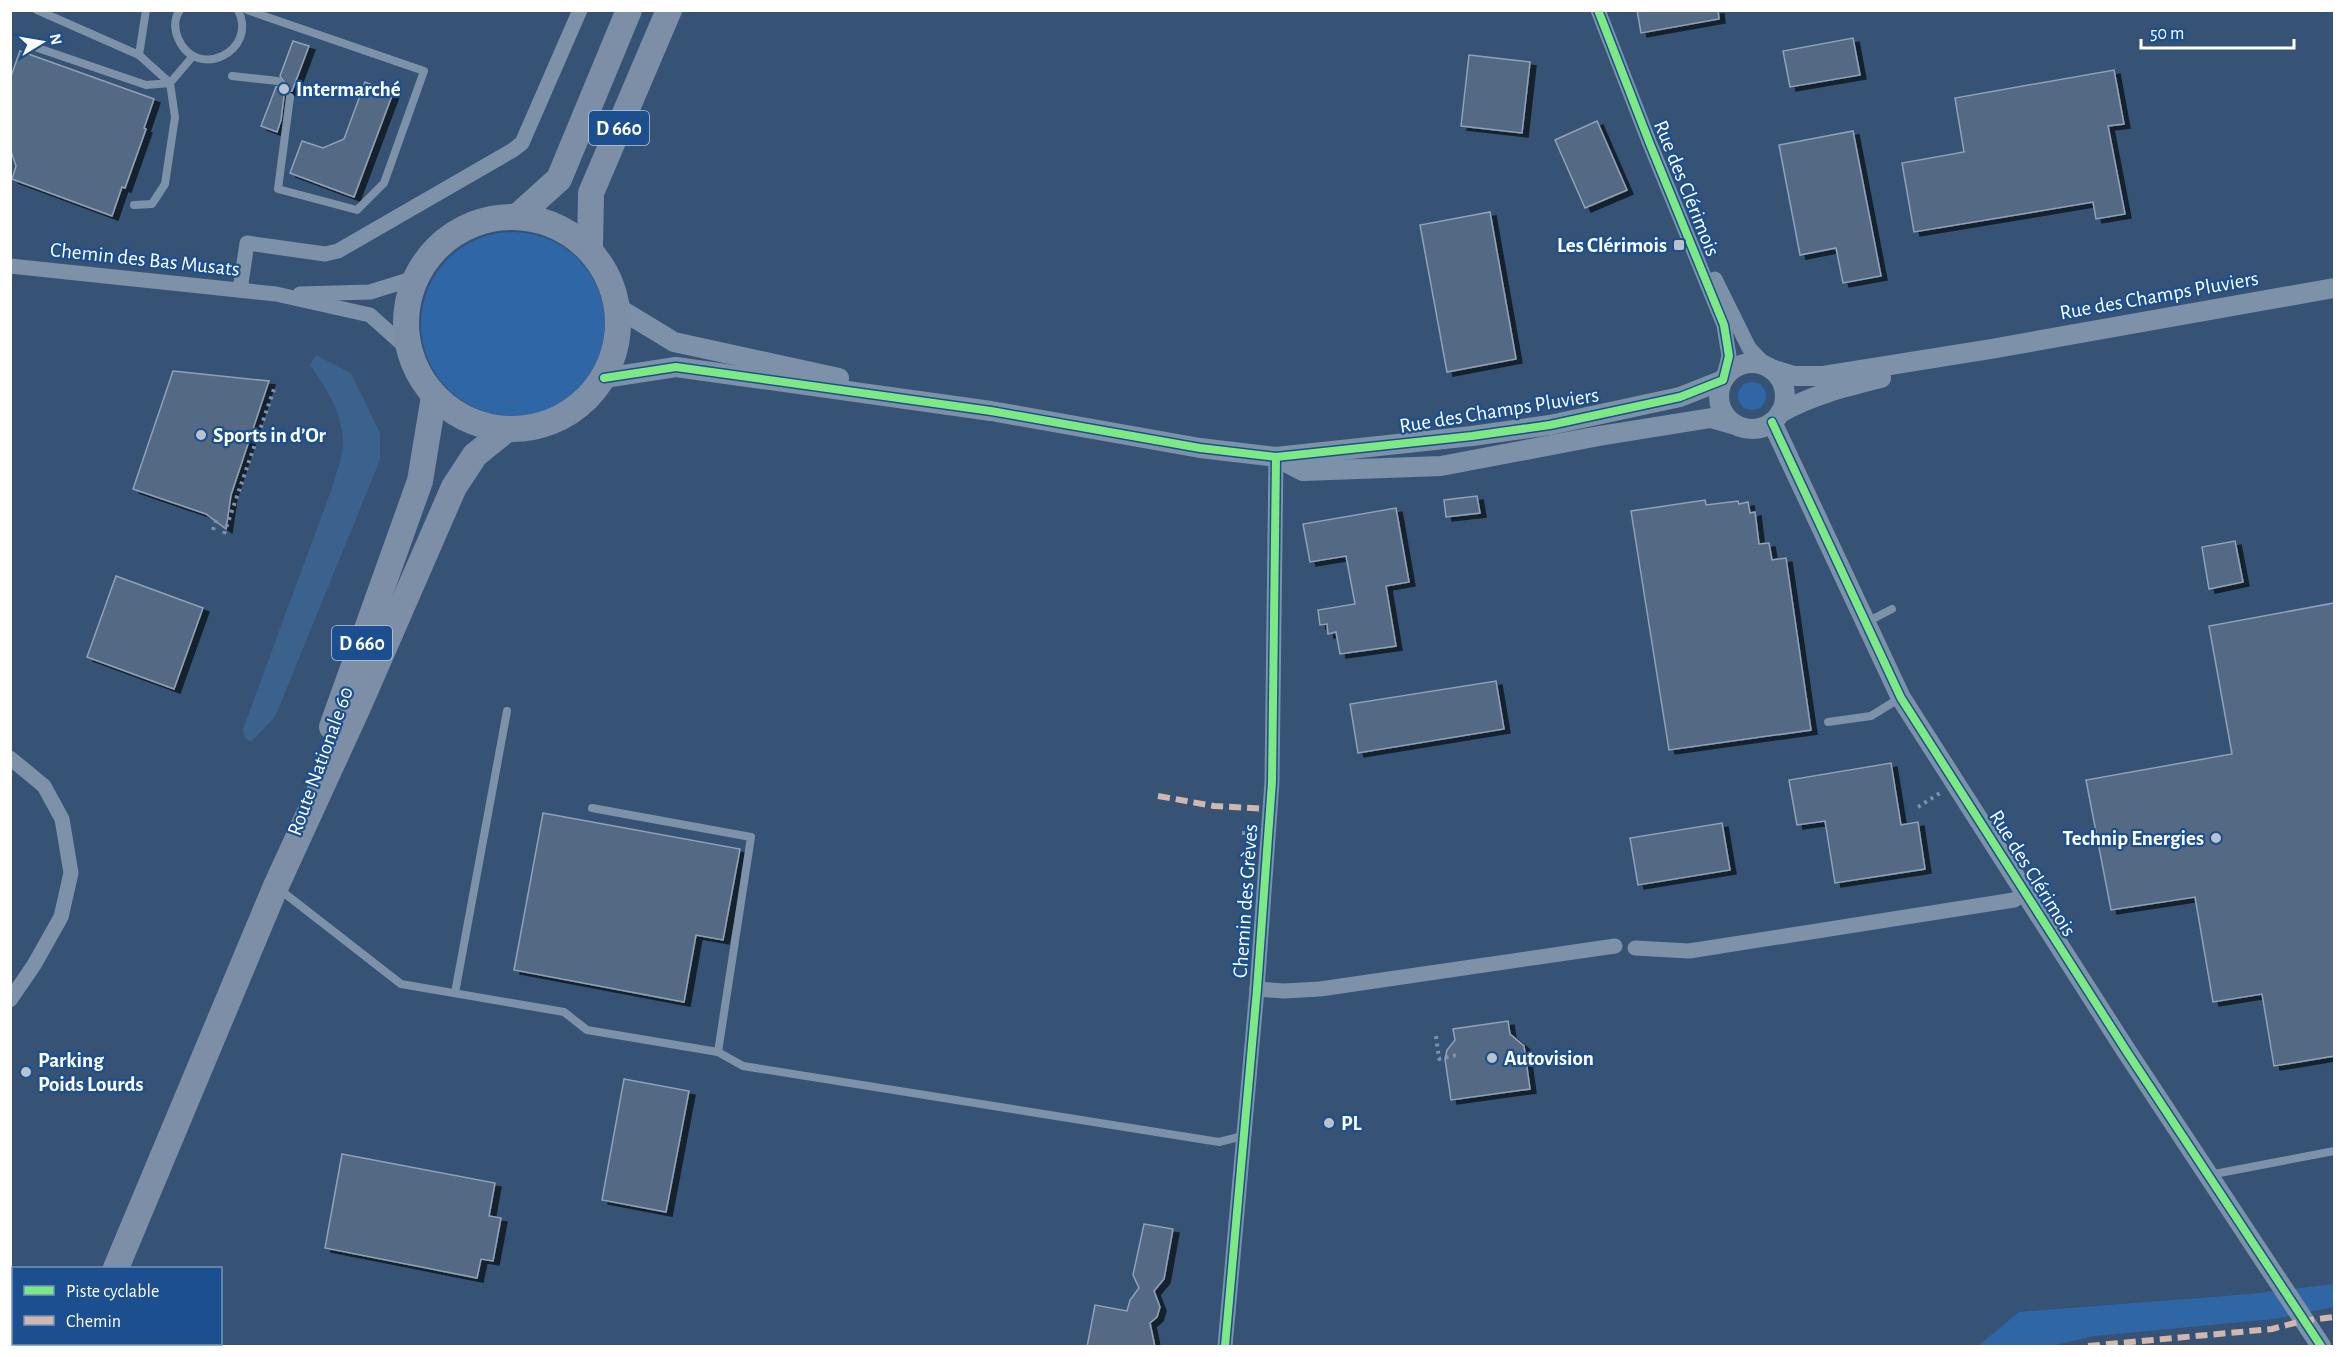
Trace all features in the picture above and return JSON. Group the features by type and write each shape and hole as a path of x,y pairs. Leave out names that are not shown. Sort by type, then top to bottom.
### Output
{"main road":[{"name":"D 660","path":"518,216 559,179 628,10"},
{"name":"D 660","path":"590,249 591,193 669,10"},
{"path":"518,216 557,226 590,249 608,276 618,308 617,344 604,378 578,407 544,425 506,430 467,420 434,396 418,375 409,350 406,314 415,278 440,244 477,222 518,216"},
{"name":"Route Nationale 60","path":"276,886 420,481 434,396"},
{"name":"Route Nationale 60","path":"117,1267 276,886 359,705 454,487 475,455 506,430"}],"street":[{"path":"240,290 247,243 325,254 338,251 522,143 580,10"},
{"name":"Rue des Clérimois","path":"1598,10 1724,325 1729,356 1723,380"},
{"name":"Rue des Clérimois","path":"1650,144 1749,348 1768,367"},
{"name":"Chemin des Bas Musats","path":"10,266 276,294 370,315 409,350"},
{"name":"Chemin des Bas Musats","path":"276,294 370,292 415,278"},
{"name":"Rue des Champs Pluviers","path":"1768,367 1794,376 1822,376 1991,349 2334,288"},
{"path":"618,308 674,342 991,411"},
{"name":"Rue des Champs Pluviers","path":"1776,418 1801,402 1825,392 1991,349"},
{"path":"1757,363 1768,367 1783,385 1785,394 1776,418 1754,429 1736,425 1723,411 1720,401 1723,380 1738,366 1757,363"},
{"path":"604,378 676,367 991,411 1200,448 1276,457"},
{"name":"Rue des Champs Pluviers","path":"1276,457 1472,436 1550,425 1680,397 1723,380"},
{"name":"Rue des Champs Pluviers","path":"1276,457 1303,471 1441,466 1599,436 1711,418 1736,425"},
{"name":"Rue des Clérimois","path":"1776,418 1865,623 1901,698 2024,893 2321,1347"},
{"name":"Chemin des Grèves","path":"1225,1347 1257,989 1272,782 1276,457"},
{"path":"10,758 44,786 62,819 71,873 61,917 34,965 10,1000"},
{"path":"1635,948 1689,951 2014,900 2024,893"},
{"path":"1257,989 1284,991 1320,989 1615,946"}],"lane":[{"path":"38,10 140,55 170,83 175,117 165,184 152,204 134,205"},
{"path":"140,55 146,10"},
{"path":"180,10 175,31 181,46 193,56 209,60 224,56 234,48 240,38 243,11 424,71 384,183 357,210 278,189 290,97"},
{"path":"29,45 146,85 170,83 193,56"},
{"path":"232,75 278,81"},
{"path":"1865,623 1892,609"},
{"path":"1828,722 1871,716 1901,698"},
{"path":"455,993 507,711"},
{"path":"592,808 752,837 718,1052"},
{"path":"276,886 401,984 564,1012 587,1030 718,1052 743,1066 1219,1142 1243,1136"},
{"path":"2207,1175 2334,1151"}],"path":[{"path":"224,534 274,388"},
{"path":"213,531 217,517"},
{"path":"1918,807 1955,783"},
{"path":"1436,1036 1439,1059 1457,1055"}],"shaded area":[{"path":"513,232 548,239 564,247 578,259 590,273 598,289 605,324 598,359 590,375 578,389 564,401 548,409 513,416 478,409 462,401 448,389 436,375 428,359 421,324 428,289 436,273 448,259 462,247 478,239"},
{"path":"316,355 351,373 380,433 380,460 275,717 251,742 245,738 243,729 333,485 342,454 342,433 337,412 310,365"},
{"path":"1752,382 1762,386 1766,396 1762,406 1752,410 1742,406 1738,396 1742,386"},
{"path":"2334,1284 2334,1307 2274,1319 2095,1336 2051,1346 1978,1346 2019,1312 2251,1294"}],"building":[{"path":"1637,10 1718,10 1719,19 1641,33"},
{"path":"1853,38 1860,75 1790,87 1783,51"},
{"name":"Intermarché","path":"293,41 309,46 292,91 287,92 284,96 277,132 261,126 276,87 281,86 284,82 280,76"},
{"path":"20,51 154,99 125,188 122,187 112,216 12,179 16,166 10,148 10,79"},
{"path":"1469,55 1530,62 1522,133 1461,126"},
{"path":"2114,70 2124,124 2108,126 2125,214 2096,219 2093,202 1914,232 1902,163 1964,152 1955,98"},
{"path":"365,82 393,93 354,197 290,173 302,141 323,148 344,139"},
{"path":"1597,121 1627,190 1585,208 1555,140"},
{"path":"1853,131 1881,276 1843,283 1836,248 1800,255 1779,145"},
{"path":"1490,212 1516,359 1447,372 1420,225"},
{"name":"Sports in d’Or","path":"173,371 269,381 231,495 226,529 206,514 133,489"},
{"path":"1477,496 1480,513 1446,517 1444,500"},
{"path":"1705,500 1706,505 1748,502 1750,513 1755,512 1759,544 1769,543 1772,560 1786,558 1811,730 1669,750 1631,511"},
{"path":"1396,508 1409,582 1386,586 1396,646 1340,654 1336,632 1328,634 1327,624 1320,625 1318,610 1355,604 1346,556 1310,562 1303,524"},
{"path":"2235,541 2243,582 2209,589 2202,547"},
{"path":"116,576 203,608 174,689 87,657"},
{"name":"Technip Energies","path":"2334,603 2334,1056 2274,1066 2262,994 2213,1002 2195,897 2111,910 2086,780 2232,754 2209,626"},
{"path":"1496,681 1504,729 1358,753 1350,704"},
{"path":"1891,763 1901,825 1918,822 1925,869 1835,883 1825,821 1797,825 1789,780"},
{"path":"543,813 740,849 723,940 696,935 684,1002 514,970"},
{"path":"1722,823 1730,870 1638,885 1630,838"},
{"name":"Autovision","path":"1508,1021 1510,1034 1524,1046 1530,1089 1451,1100 1445,1059 1447,1050 1455,1040 1453,1029"},
{"path":"624,1079 689,1091 666,1212 602,1200"},
{"path":"342,1154 495,1183 489,1216 501,1218 493,1261 481,1259 477,1278 325,1248"},
{"path":"1144,1224 1173,1229 1164,1279 1154,1291 1160,1307 1157,1317 1150,1323 1155,1347 1087,1347 1095,1305 1127,1311 1130,1300 1139,1288 1133,1275"}],"marked path":[{"path":"1158,796 1214,806 1270,809"},
{"path":"2088,1346 2272,1329 2302,1321 2334,1317"}],"cycle path":[{"path":"604,378 676,367 991,411 1200,448 1276,457 1472,436 1550,425 1680,397 1723,380 1729,356 1724,325 1598,10"},
{"path":"1772,422 1901,698 2127,1052 2321,1346"},
{"path":"1225,1346 1257,989 1272,782 1276,457"}],"place":[{"name":"Intermarché","path":"284,89"},
{"name":"Les Clérimois","path":"1679,245"},
{"name":"Sports in d’Or","path":"201,435"},
{"name":"Technip Energies","path":"2216,838"},
{"name":"Autovision","path":"1492,1058"},
{"name":"Parking Poids Lourds","path":"26,1072"},
{"name":"PL","path":"1329,1123"}]}
